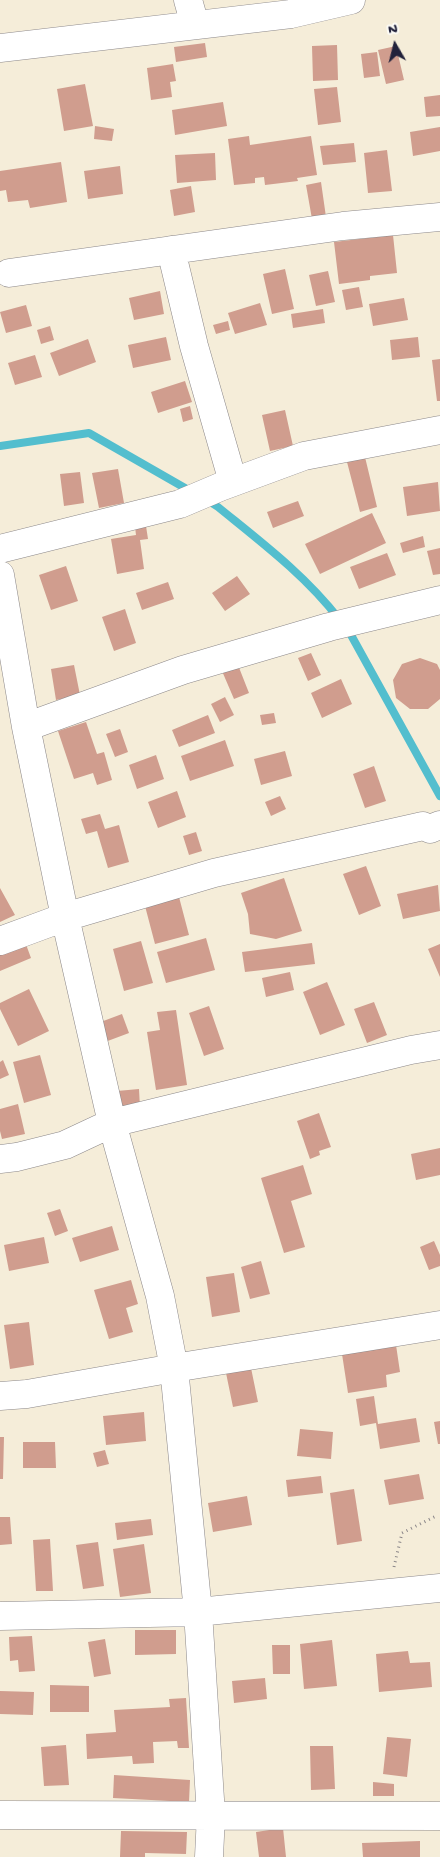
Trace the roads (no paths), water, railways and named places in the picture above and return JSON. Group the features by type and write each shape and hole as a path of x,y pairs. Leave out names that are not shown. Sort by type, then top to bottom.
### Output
{"street":[{"path":"0,48 192,13 291,14 351,0"},
{"path":"9,273 343,226 440,217"},
{"path":"172,250 194,346 233,482"},
{"path":"0,549 180,504 304,456 440,430"},
{"path":"0,575 26,727 65,917 112,1123 160,1296 174,1368 198,1612 211,1815 209,1857"},
{"path":"26,727 183,670 329,627 369,619 440,600"},
{"path":"0,941 65,917 214,872 423,826 435,827"},
{"path":"0,1159 17,1157 65,1145 112,1123 412,1050 440,1045"},
{"path":"0,1396 27,1394 440,1325"},
{"path":"0,1616 198,1612 440,1588"},
{"path":"0,1815 440,1816"}],"waterway":[{"path":"0,446 89,433 192,492"},
{"path":"207,500 297,573 339,619"},
{"path":"346,628 440,796"}]}
